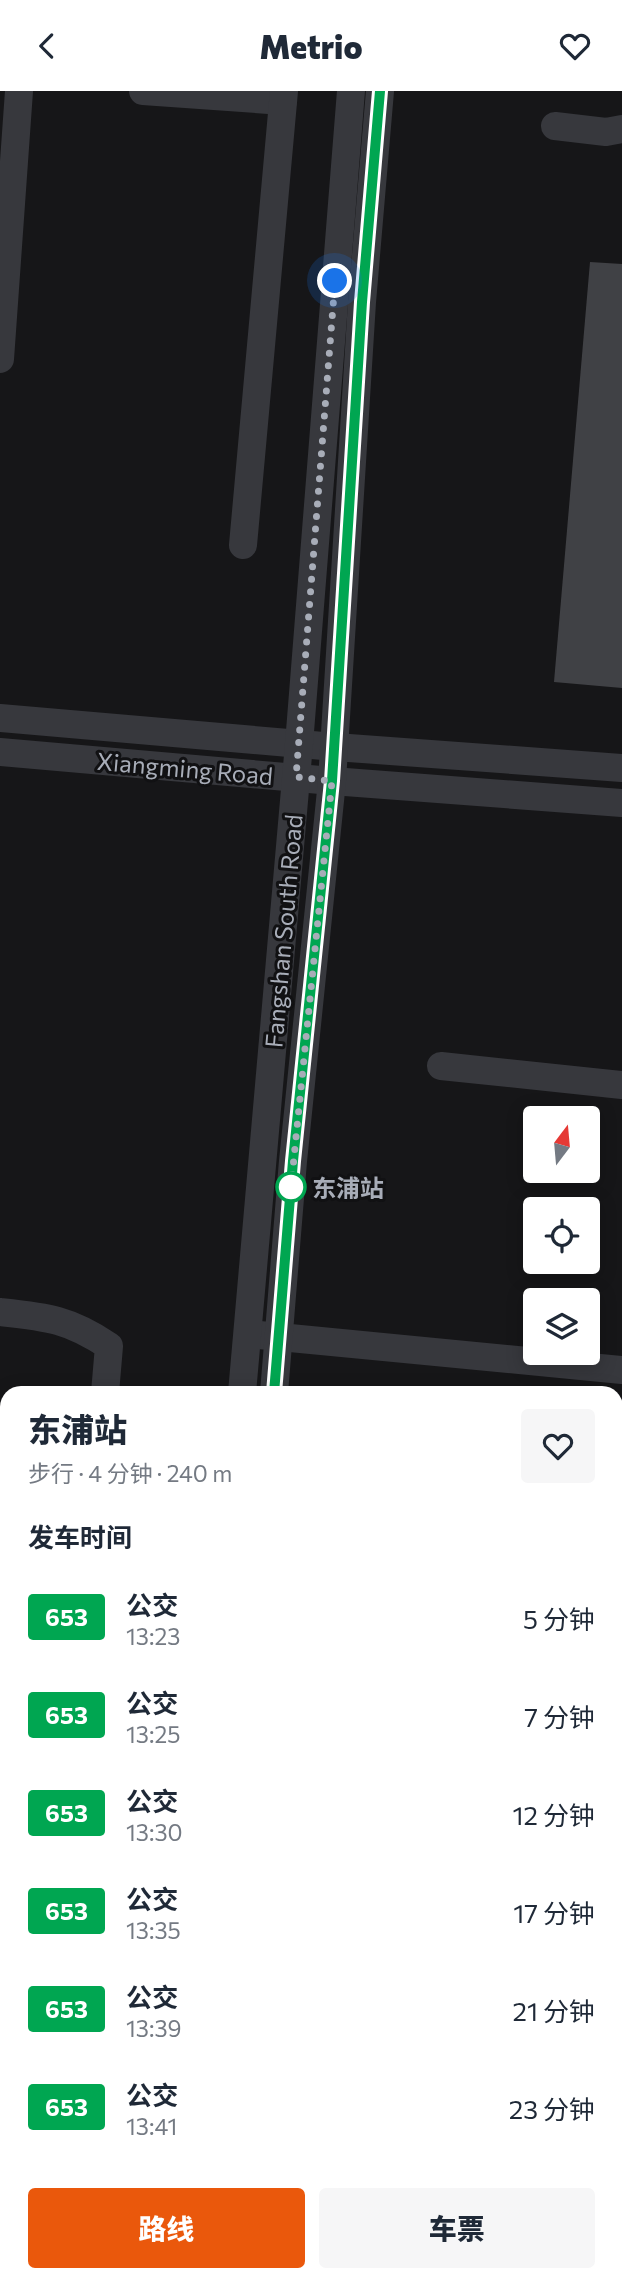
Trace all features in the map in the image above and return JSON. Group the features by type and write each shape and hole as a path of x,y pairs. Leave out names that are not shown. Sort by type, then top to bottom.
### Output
{"street":[{"path":"0,359 19,91"},
{"path":"143,91 283,96 243,545"},
{"name":"Fangshan South Road","path":"243,1386 299,744 351,91"},
{"name":"Fangshan South Road","path":"274,1386 293,1161 335,747 362,302 380,91"},
{"path":"555,126 607,132 622,129"},
{"name":"Xiangming Road","path":"0,718 622,768"},
{"name":"Xiangming Road","path":"0,752 622,803"},
{"path":"441,1066 622,1085"},
{"path":"0,1312 50,1317 86,1331 109,1346 106,1386"},
{"path":"247,1333 622,1370"}],"building":[{"path":"590,262 622,264 622,688 554,682"}],"bus line":[{"name":"653","path":"275,1386 293,1161 332,781 362,302 380,91"}],"place":[{"name":"东浦站","path":"291,1187"}],"route":[{"path":"291,1187 332,781 296,777 335,281"}]}
